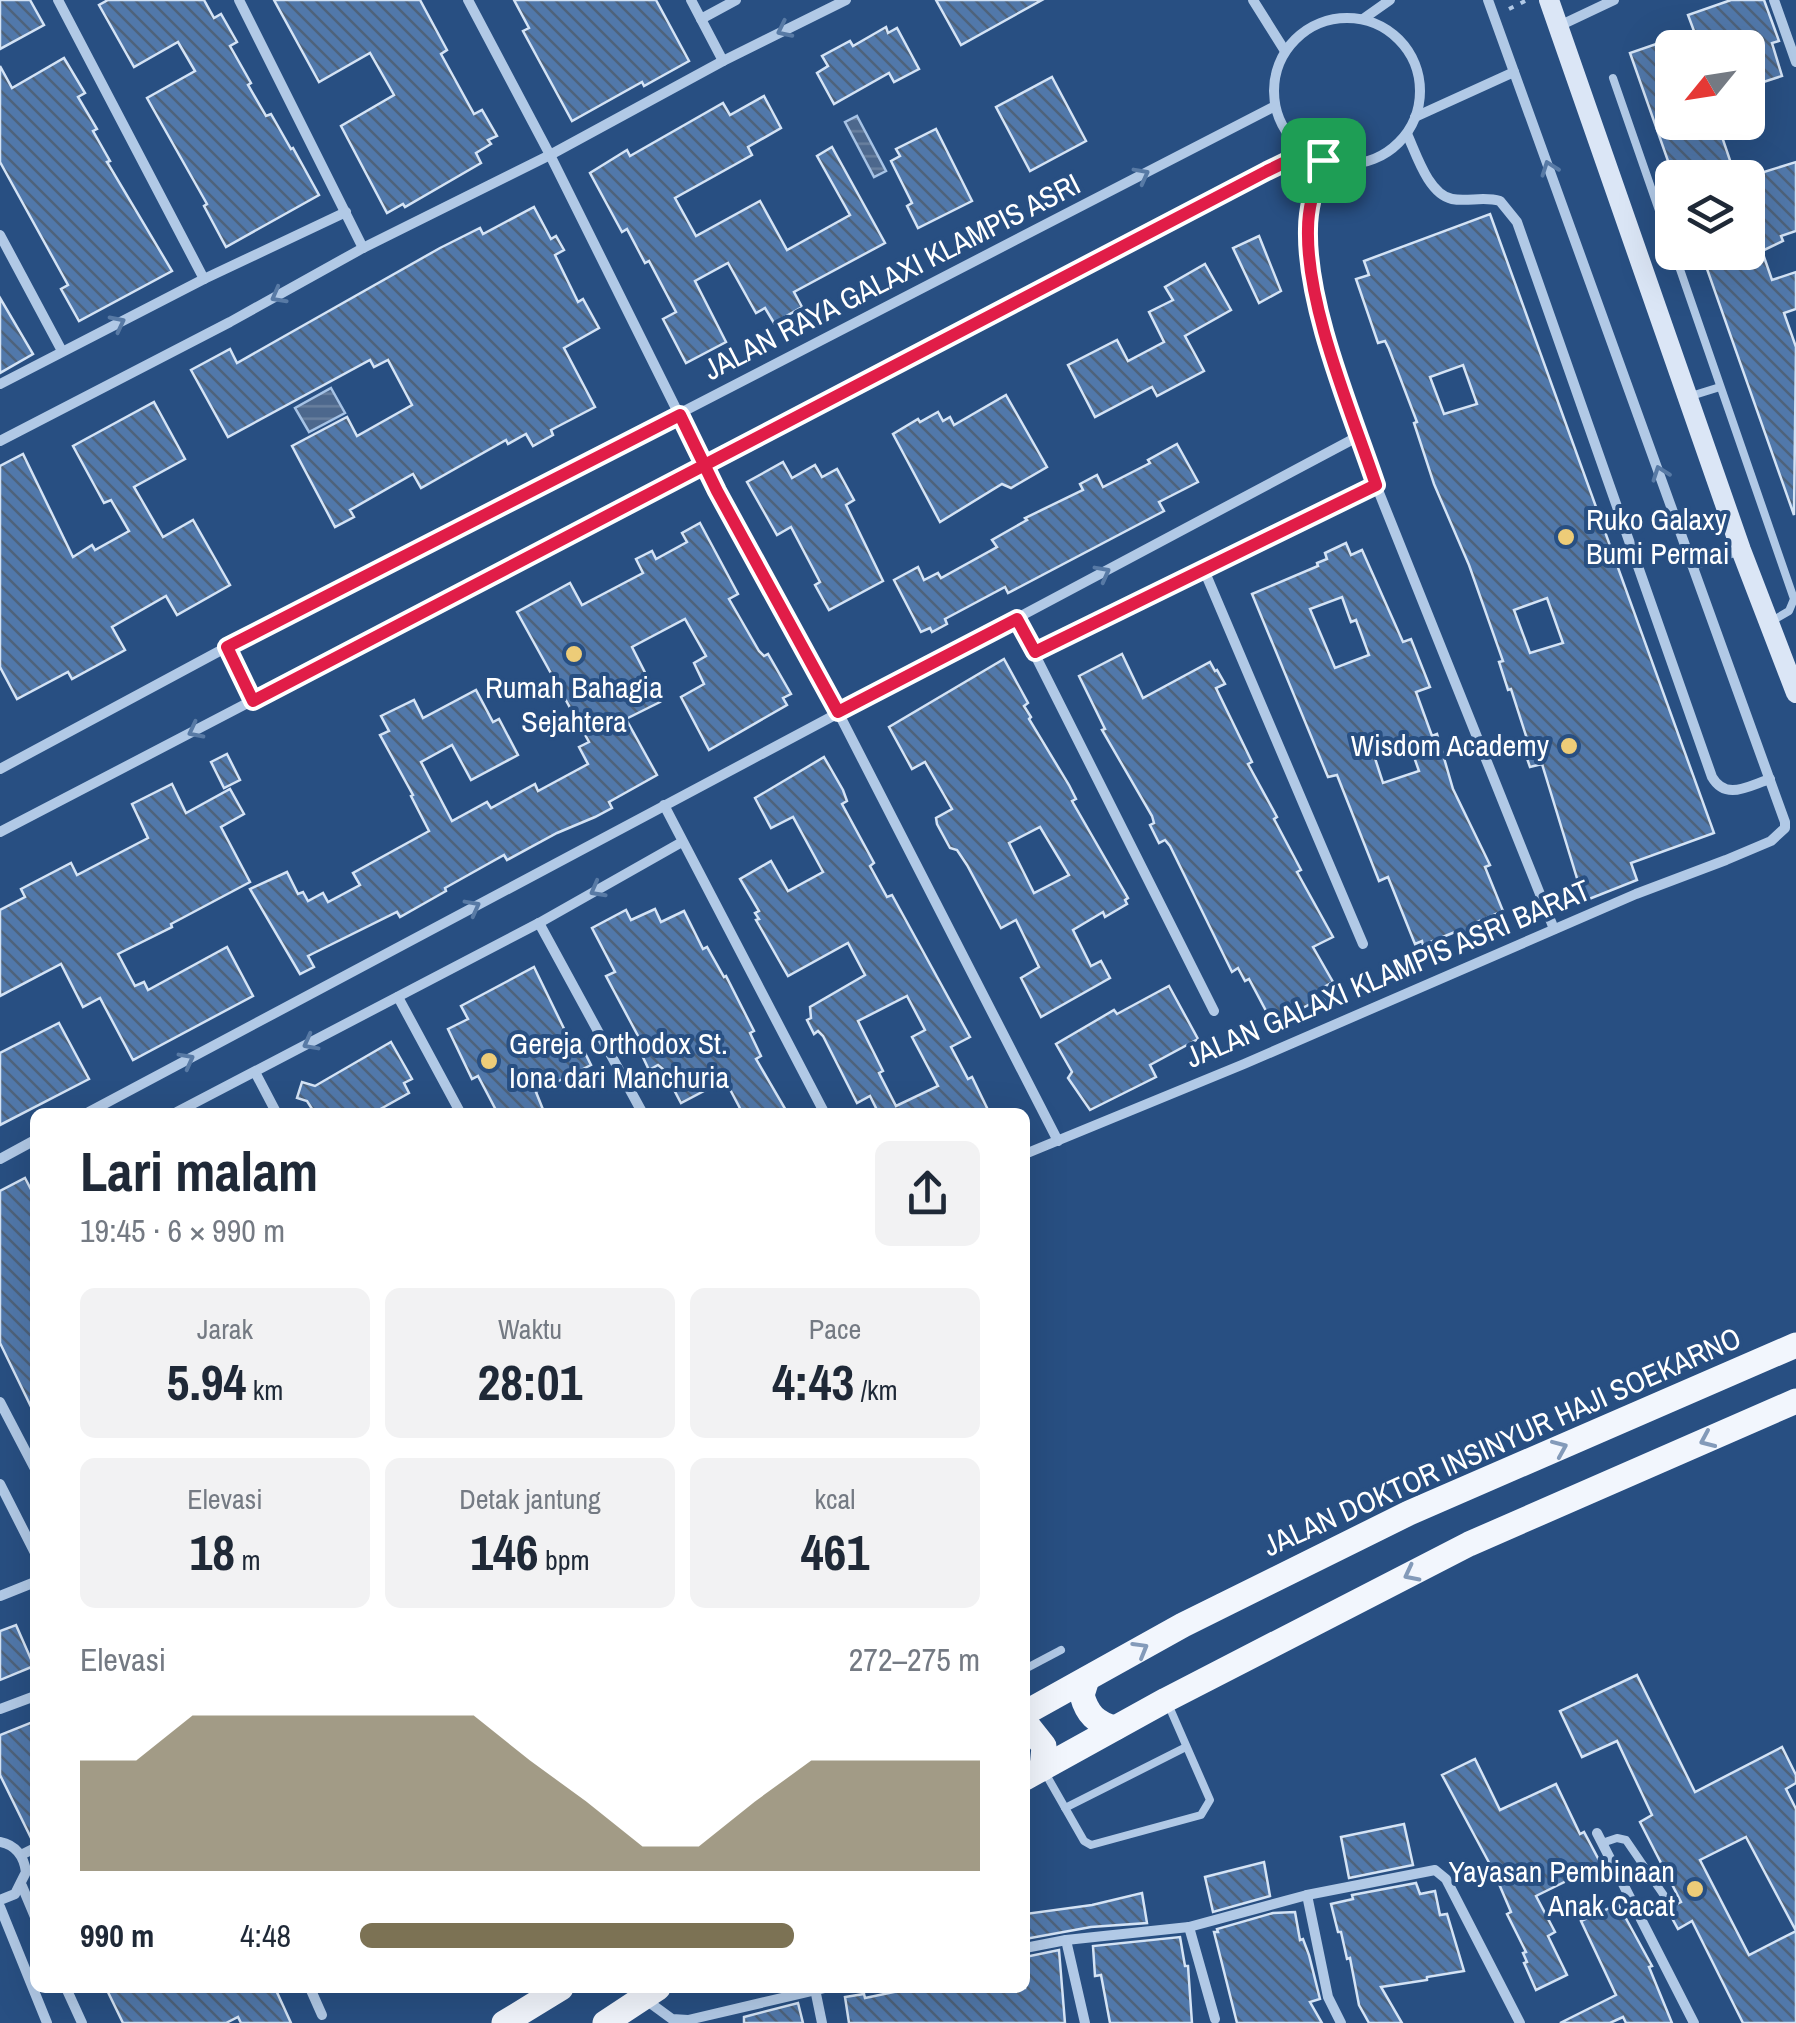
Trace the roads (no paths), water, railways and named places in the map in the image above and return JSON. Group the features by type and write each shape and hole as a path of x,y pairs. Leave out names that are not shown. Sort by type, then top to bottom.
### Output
{"main road":[{"path":"1549,0 1688,396 1732,553 1770,622 1796,693"},
{"name":"JALAN DOKTOR INSINYUR HAJI SOEKARNO","path":"1030,1710 1183,1625 1409,1512 1796,1346"},
{"path":"1034,1773 1166,1700 1469,1544 1796,1401"},
{"path":"1088,1679 1082,1695 1087,1708 1100,1724 1116,1728"},
{"path":"1030,1728 1044,1746 1034,1773"},
{"path":"504,2023 553,1993"},
{"path":"605,2023 649,1993"}],"street":[{"path":"58,0 204,279"},
{"path":"239,0 363,248"},
{"path":"468,0 1058,1141"},
{"path":"691,0 723,61"},
{"path":"701,18 736,0"},
{"path":"0,441 363,248 846,0"},
{"path":"1252,0 1286,50"},
{"path":"1363,19 1390,0"},
{"path":"1407,134 1430,180 1443,196 1455,200 1500,200 1517,222 1712,776 1722,789 1732,792 1770,779 1488,0"},
{"path":"1559,26 1614,0"},
{"path":"1774,0 1796,62"},
{"path":"1363,19 1382,27 1411,56 1418,76 1420,97 1407,134 1394,148 1360,164 1341,164 1306,152 1286,132 1275,106 1275,77 1286,50 1300,34 1319,23 1363,19"},
{"path":"1415,117 1514,72"},
{"name":"JALAN RAYA GALAXI KLAMPIS ASRI","path":"0,769 227,647 1275,106"},
{"path":"0,832 1306,152"},
{"path":"1323,160 1308,230 1312,281 1376,485 1554,929"},
{"path":"0,384 204,279 346,212"},
{"path":"0,235 62,351"},
{"path":"105,1108 1359,436"},
{"path":"1035,652 1376,485"},
{"path":"1693,565 1732,553"},
{"path":"1204,570 1364,944"},
{"path":"1017,619 1214,1011"},
{"path":"227,647 253,701"},
{"name":"JALAN GALAXI KLAMPIS ASRI BARAT","path":"1030,1152 1771,841 1783,832 1785,822 1770,779"},
{"path":"664,806 822,1108"},
{"path":"184,1108 539,923 682,842"},
{"path":"539,923 640,1108"},
{"path":"398,997 458,1108"},
{"path":"254,1072 274,1108"},
{"path":"0,1158 30,1143"},
{"path":"0,1402 30,1449"},
{"path":"0,1484 30,1543"},
{"path":"0,1596 30,1584"},
{"path":"0,1709 30,1698"},
{"path":"1600,1838 1694,2023"},
{"path":"0,1842 21,1854 30,1871 15,1894 0,1903 30,1980"},
{"path":"21,1854 30,1850"},
{"path":"1030,1947 1189,1927 1306,1894 1428,1870 1446,1879 1520,2023"},
{"path":"22,1886 30,1905"},
{"path":"1306,1894 1328,1997 1341,2023"},
{"path":"1189,1927 1216,2019"},
{"path":"1066,1940 1085,2023"},
{"path":"35,1993 47,2023"},
{"path":"68,1993 82,2023"},
{"path":"312,1993 322,2016"},
{"path":"651,1993 666,2016 688,2020 799,1993"},
{"path":"820,1993 822,2023"}],"lane":[{"path":"1613,78 1655,198"},
{"path":"1680,270 1794,600 1789,612 1770,622"},
{"path":"1688,396 1720,387"},
{"path":"1030,1666 1060,1650"},
{"path":"1034,1773 1065,1808 1084,1841 1096,1846 1202,1815 1210,1800 1166,1700"},
{"path":"1065,1808 1186,1747"},
{"path":"1600,1838 1626,1840 1665,1897"}],"water":[{"path":"857,116 886,171 874,177 845,122"},
{"path":"331,388 345,413 309,432 295,408"}],"place":[{"name":"Ruko Galaxy Bumi Permai","path":"1566,537"},
{"name":"Rumah Bahagia Sejahtera","path":"574,654"},
{"name":"Wisdom Academy","path":"1569,746"},
{"name":"Gereja Orthodox St. Iona dari Manchuria","path":"489,1061"},
{"name":"Yayasan Pembinaan Anak Cacat","path":"1695,1889"}]}
